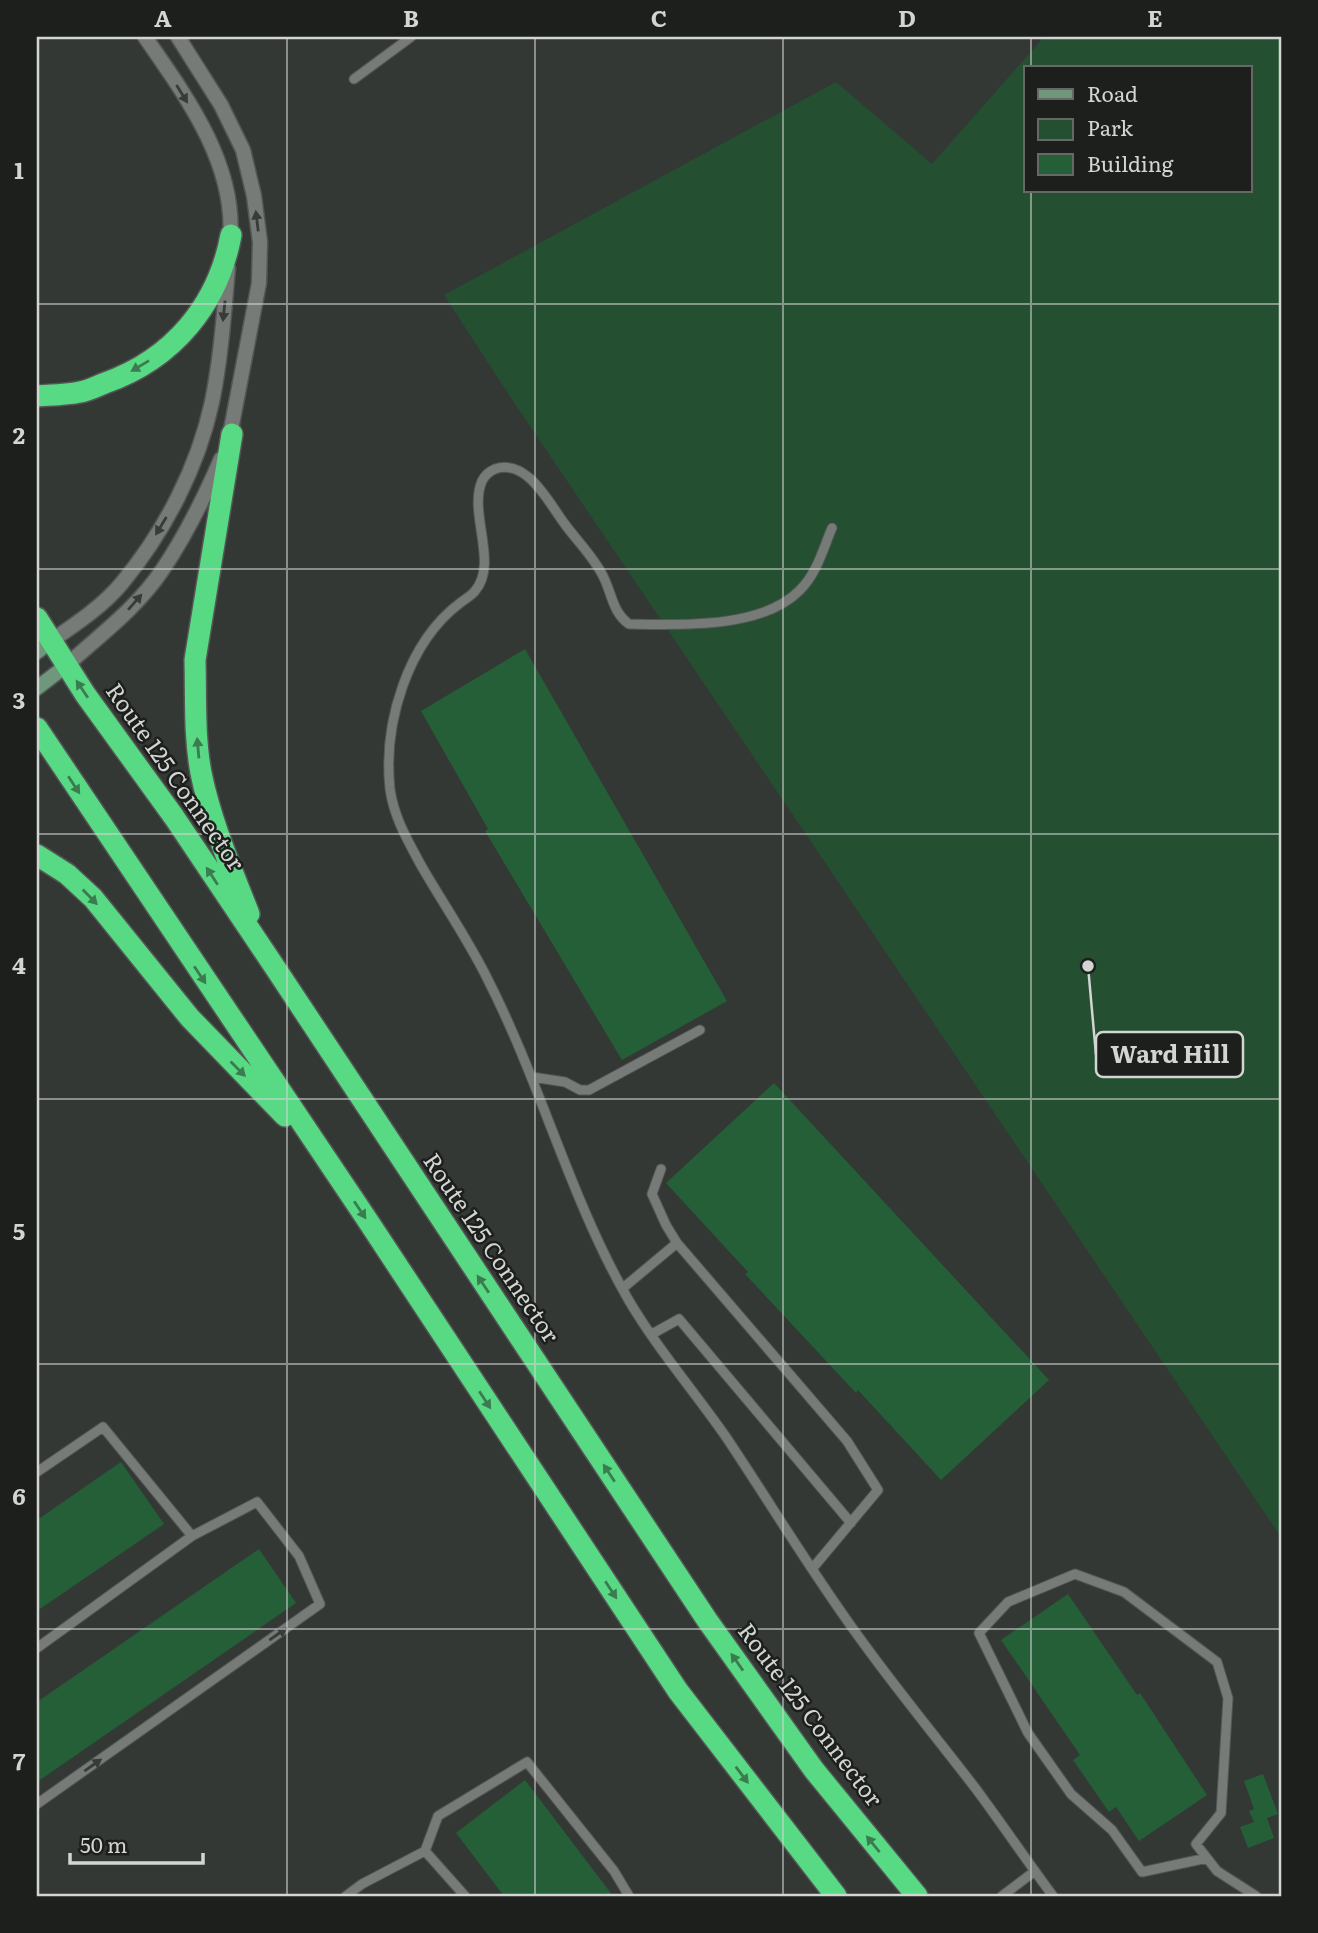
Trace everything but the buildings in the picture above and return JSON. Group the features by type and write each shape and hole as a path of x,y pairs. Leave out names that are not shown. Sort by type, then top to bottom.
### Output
{"highway":[{"path":"37,396 82,392 115,380 171,345 181,336 212,294 226,263 231,235"},
{"path":"232,434 195,660 198,739 200,770 214,824 265,952"},
{"name":"Route 125 Connector","path":"37,618 44,646 67,665 174,817 707,1620 814,1770 917,1896"},
{"path":"37,728 678,1691 836,1896"},
{"path":"37,855 67,874 93,898 190,1018 322,1154"}],"street":[{"path":"44,646 78,623 121,584 155,536 198,453 212,401 222,334 231,235 226,191 211,143 165,65 145,37"},
{"path":"37,688 129,610 163,570 205,496 232,434 259,283 260,242 254,196 243,150 221,105 178,37"}],"lane":[{"path":"354,79 411,37"},
{"path":"832,528 815,569 801,590 758,614 712,623 629,624 621,618 614,606 605,579 592,557 542,492 526,476 514,469 503,467 491,470 483,477 478,503 484,555 483,578 476,590 449,611 426,640 409,669 397,705 393,729 390,790 399,825 487,977 532,1077 592,1229 623,1289 726,1437 865,1646 979,1794 1051,1896"},
{"path":"532,1077 565,1082 580,1090 589,1090 700,1030"},
{"path":"661,1169 652,1194 677,1243 847,1441 878,1490 813,1569"},
{"path":"623,1289 677,1243"},
{"path":"652,1334 679,1319 851,1522"},
{"path":"37,1472 103,1427 192,1536"},
{"path":"37,1648 192,1536 257,1502 299,1556 320,1604 37,1804"},
{"path":"1207,1858 1142,1872 1112,1830 1071,1794 1028,1733 979,1633 1008,1601 1075,1574 1125,1592 1217,1662 1228,1698 1221,1813 1196,1844 1207,1858 1217,1871 1256,1896"},
{"path":"346,1896 362,1884 425,1851 438,1816 527,1762 614,1871 629,1896"},
{"path":"425,1851 465,1896"},
{"path":"1002,1896 1035,1871"}],"green space":[{"path":"1044,37 1281,37 1281,1537 444,295 836,82 932,164"}],"place":[{"name":"Ward Hill","path":"1088,966"}]}
